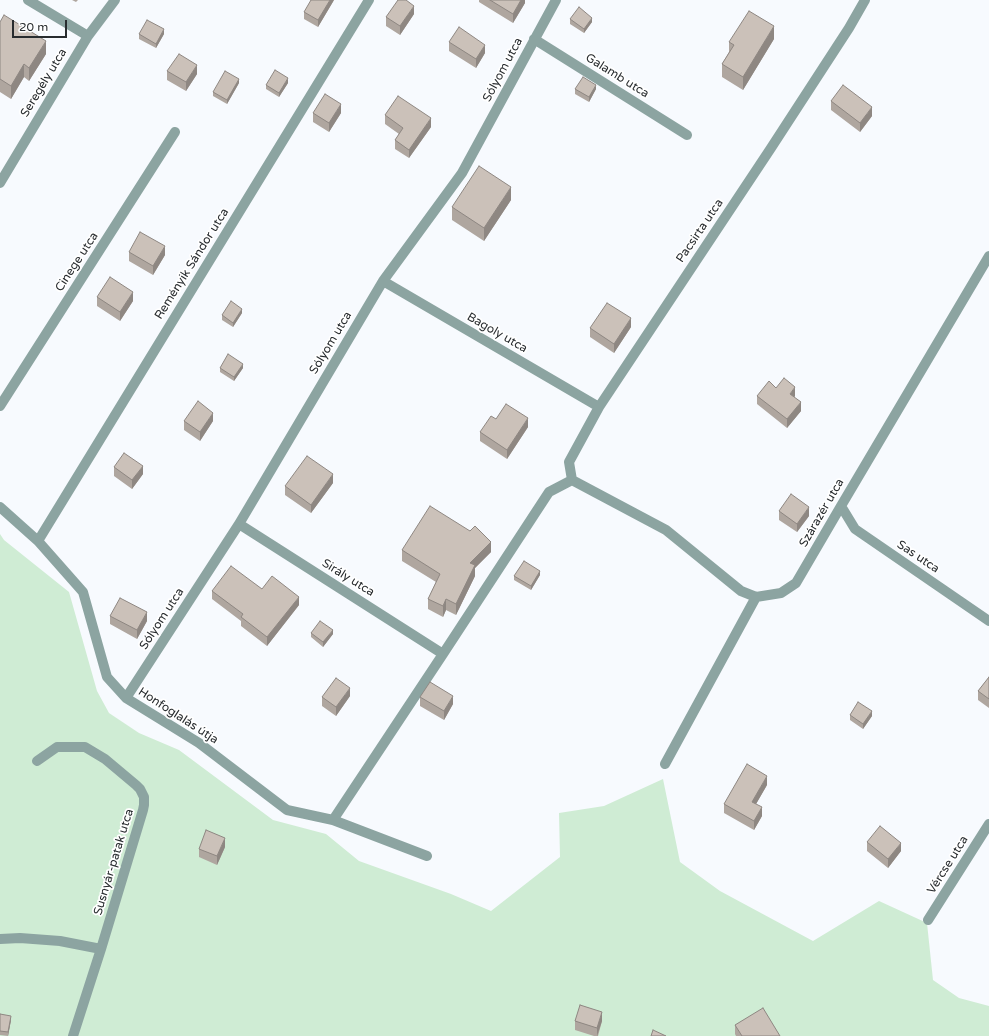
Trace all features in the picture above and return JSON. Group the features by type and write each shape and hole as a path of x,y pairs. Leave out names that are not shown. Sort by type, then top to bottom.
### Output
{"street":[{"path":"28,0 88,36"},
{"name":"Seregély utca","path":"0,182 88,36 116,0"},
{"name":"Reményik Sándor utca","path":"38,541 369,0"},
{"name":"Sólyom utca","path":"126,698 239,524 383,281 462,173 556,0"},
{"name":"Pacsirta utca","path":"572,480 569,462 599,407 780,134 849,28 865,0"},
{"name":"Galamb utca","path":"534,39 687,135"},
{"name":"Cinege utca","path":"0,406 175,132"},
{"name":"Szárazér utca","path":"756,597 781,593 796,583 989,256"},
{"name":"Bagoly utca","path":"383,281 599,407"},
{"path":"333,820 549,492 572,480 666,530 741,591 756,597 665,764"},
{"name":"Sas utca","path":"841,506 855,529 989,621"},
{"name":"Honfoglalás útja","path":"0,507 38,541 83,592 107,677 126,698 199,743 287,810 333,820 426,856"},
{"name":"Sirály utca","path":"239,524 443,654"},
{"name":"Susnyár-patak utca","path":"36,761 57,747 85,746 105,759 126,776 140,789 144,796 144,805 101,949 73,1036"},
{"name":"Vércse utca","path":"928,920 989,824"},
{"path":"0,939 20,938 60,941 101,949"}],"green space":[{"path":"0,534 4,540 69,592 97,691 109,713 139,733 179,750 273,820 326,834 359,861 451,894 491,911 560,857 559,813 604,806 663,779 680,862 720,891 813,941 879,901 927,923 933,980 959,998 989,1006 989,1036 0,1036"}],"building":[{"path":"311,0 330,0 318,20 304,12"},
{"path":"398,0 406,0 414,6 400,26 386,17"},
{"path":"490,0 521,0 513,14"},
{"path":"579,7 592,18 584,29 570,19"},
{"path":"749,11 774,26 743,77 722,64 734,45 729,42"},
{"path":"4,15 46,41 29,68 24,64 11,86 0,79 0,22"},
{"path":"147,20 164,29 156,44 139,34"},
{"path":"459,27 485,45 476,59 449,42"},
{"path":"179,54 197,65 186,82 167,71"},
{"path":"275,70 288,78 279,93 266,85"},
{"path":"225,71 239,79 227,100 213,92"},
{"path":"583,77 596,85 589,97 575,89"},
{"path":"843,85 872,107 860,123 831,101"},
{"path":"325,94 341,104 329,123 313,113"},
{"path":"398,96 431,118 409,150 395,140 403,128 385,115"},
{"path":"479,166 511,187 484,228 452,207"},
{"path":"140,232 165,246 153,266 129,252"},
{"path":"110,277 133,292 120,312 97,297"},
{"path":"231,301 242,309 233,323 222,315"},
{"path":"607,303 631,318 614,344 590,328"},
{"path":"228,354 243,364 234,377 220,368"},
{"path":"784,378 795,387 790,394 801,402 787,419 757,396 769,381 776,388"},
{"path":"198,401 213,413 200,432 184,421"},
{"path":"506,404 528,418 507,450 480,432 491,416 496,419"},
{"path":"124,453 143,466 132,480 114,467"},
{"path":"307,456 333,474 311,505 285,486"},
{"path":"791,494 809,507 797,524 779,511"},
{"path":"430,506 470,531 475,526 491,542 470,563 475,565 456,604 446,599 443,606 428,599 440,574 402,550"},
{"path":"524,561 540,571 531,586 514,576"},
{"path":"231,566 262,589 272,576 299,597 267,637 241,617 243,614 212,591"},
{"path":"120,598 147,612 137,630 110,616"},
{"path":"320,621 333,630 323,642 311,633"},
{"path":"989,677 989,699 978,691"},
{"path":"336,678 350,688 336,707 322,697"},
{"path":"430,682 453,696 444,711 420,697"},
{"path":"858,702 872,711 863,724 850,715"},
{"path":"747,764 767,776 752,802 762,807 754,821 724,804"},
{"path":"880,826 901,843 888,859 867,842"},
{"path":"206,830 225,838 217,856 199,849"},
{"path":"580,1005 602,1012 597,1028 575,1021"},
{"path":"763,1008 780,1036 742,1036 735,1025"},
{"path":"0,1014 11,1016 8,1032 0,1031"},
{"path":"653,1030 666,1036 651,1036"}]}
